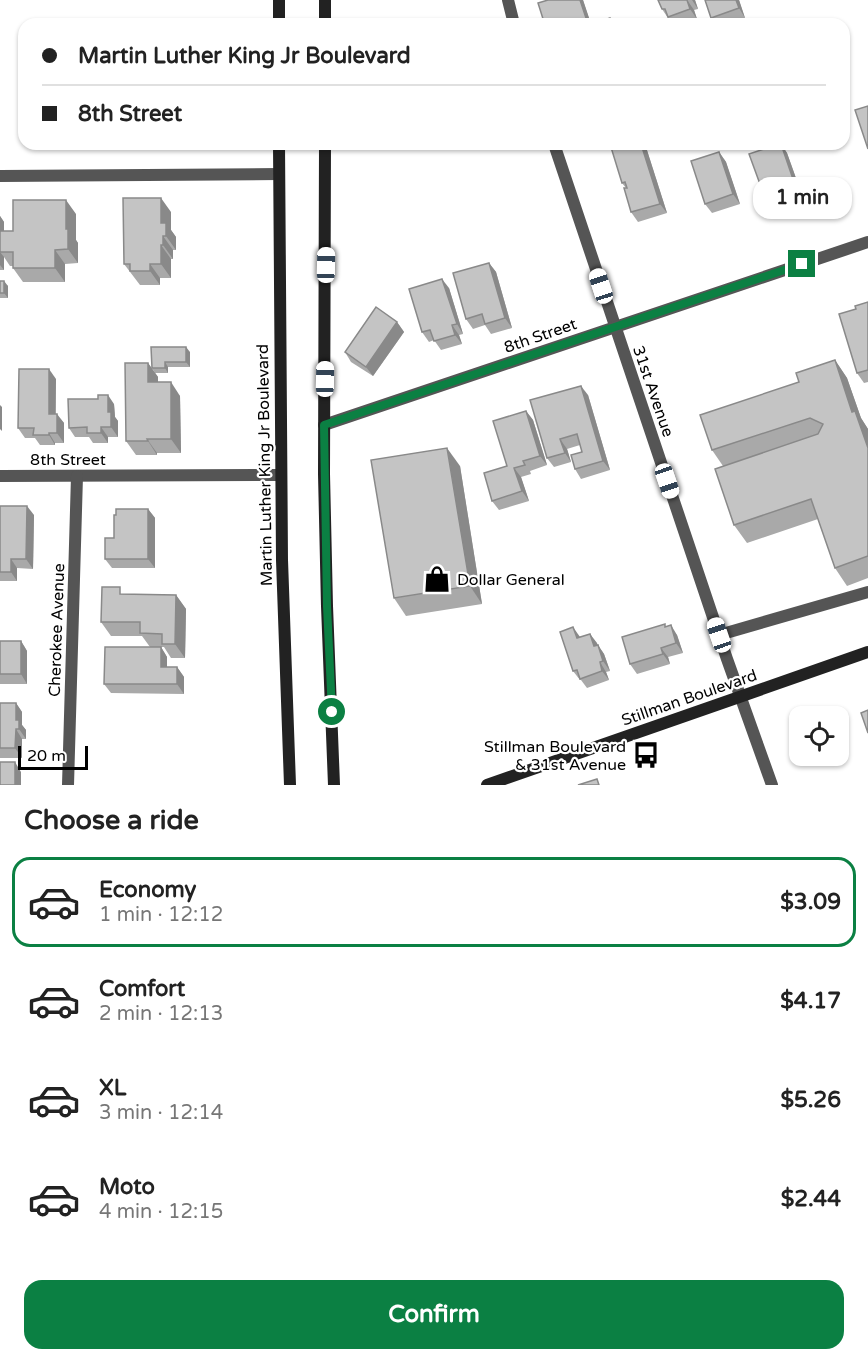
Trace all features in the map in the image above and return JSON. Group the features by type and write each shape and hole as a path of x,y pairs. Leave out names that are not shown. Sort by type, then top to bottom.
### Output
{"main road":[{"path":"279,0 279,18"},
{"path":"325,0 325,18"},
{"name":"Martin Luther King Jr Boulevard","path":"279,150 282,594 290,785"},
{"path":"326,150 324,474 334,785"},
{"name":"Stillman Boulevard","path":"486,785 868,652"}],"street":[{"path":"508,0 512,18"},
{"name":"31st Avenue","path":"556,150 614,327 772,785"},
{"path":"0,176 279,174"},
{"name":"8th Street","path":"324,425 868,242"},
{"name":"8th Street","path":"0,476 280,476"},
{"name":"Cherokee Avenue","path":"68,785 76,476"},
{"path":"719,635 868,592"}],"building":[{"path":"548,0 580,0 586,18 543,18 538,3"},
{"path":"658,0 687,0 690,9 668,17"},
{"path":"705,0 736,0 739,8 711,18"},
{"path":"868,106 868,149 855,110"},
{"path":"612,150 643,150 660,204 631,212 624,188 627,188 625,182 622,183"},
{"path":"761,150 783,150 795,185 791,187 796,199 772,207 767,193 764,195 749,154"},
{"path":"719,152 733,194 705,204 691,161"},
{"path":"123,198 161,198 161,223 166,223 166,236 163,236 163,245 161,245 161,264 150,264 150,271 130,271 130,264 124,264"},
{"path":"13,200 66,200 68,249 55,250 55,268 13,268 13,252 0,252 0,231 13,231"},
{"path":"489,263 505,318 485,324 482,314 466,319 453,273"},
{"path":"442,279 457,324 452,325 455,335 434,341 430,330 422,332 409,289"},
{"path":"0,281 4,281 4,293 0,293"},
{"path":"868,302 868,370 857,373 839,314 856,309 855,306"},
{"path":"376,307 397,322 366,367 345,352"},
{"path":"151,347 186,347 186,362 165,362 165,368 152,368"},
{"path":"835,360 852,412 855,411 868,448 868,556 835,568 811,499 734,525 715,469 818,434 823,424 810,418 712,450 700,415 799,382 796,373"},
{"path":"125,363 148,363 148,382 171,382 171,439 126,441"},
{"path":"19,369 49,369 49,414 57,414 57,433 33,435 34,428 18,428"},
{"path":"581,386 603,461 575,469 571,455 582,452 577,434 560,439 565,453 547,458 530,400"},
{"path":"98,395 108,395 111,427 101,427 101,433 87,433 87,427 69,428 68,399 98,399"},
{"path":"526,411 540,456 523,461 525,465 514,468 522,491 492,501 484,473 507,466 493,421"},
{"path":"447,448 470,586 394,598 371,460"},
{"path":"0,506 27,506 26,559 11,559 11,572 0,572"},
{"path":"116,509 148,509 148,559 105,559 105,538 114,538"},
{"path":"102,587 120,587 120,594 176,595 175,644 162,644 162,634 140,633 140,622 101,622"},
{"path":"665,624 665,627 671,625 676,643 661,648 663,654 630,664 622,637"},
{"path":"573,627 577,638 590,634 594,646 598,645 603,661 600,662 602,671 580,679 577,670 573,671 560,632"},
{"path":"0,641 21,641 21,674 0,674"},
{"path":"105,647 161,647 161,667 177,667 177,684 104,684"},
{"path":"0,703 16,703 16,720 19,720 19,729 16,729 15,748 0,748"},
{"path":"868,710 868,733 861,713"},
{"path":"0,762 15,762 15,785 0,785"},
{"path":"597,779 599,785 578,785"}],"place":[{"name":"Dollar General","path":"437,579"},
{"name":"Stillman Boulevard & 31st Avenue","path":"646,755"}],"route":[{"path":"332,712 327,606 324,425 802,264"}]}
